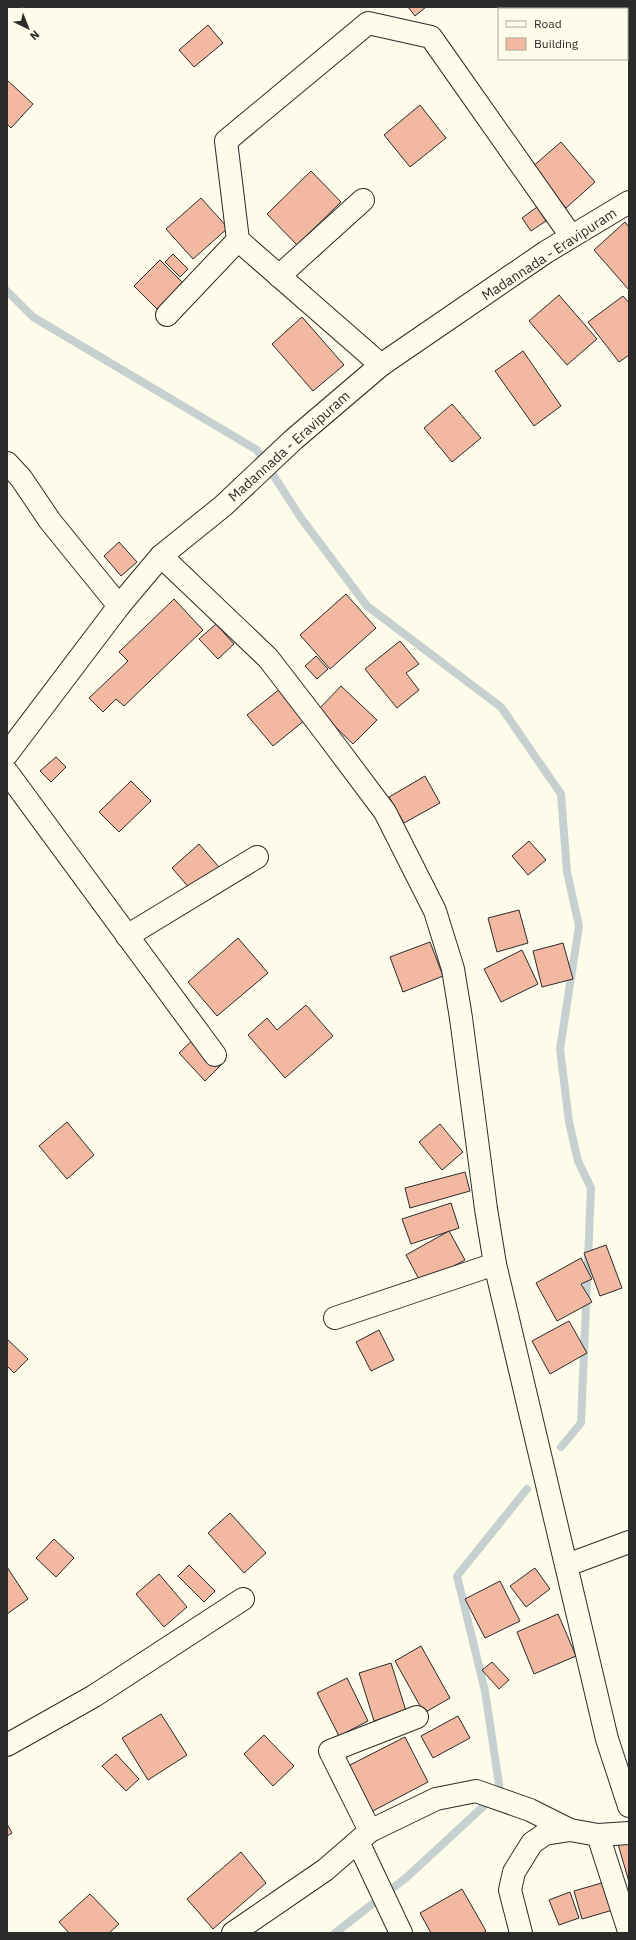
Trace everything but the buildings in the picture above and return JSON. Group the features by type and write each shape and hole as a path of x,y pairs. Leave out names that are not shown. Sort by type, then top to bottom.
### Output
{"street":[{"path":"381,365 238,240 226,141 368,23 431,37 571,236"},
{"path":"279,276 363,200"},
{"name":"Madannada - Eravipuram","path":"7,754 119,606 161,556 223,506 293,440 381,365 571,236 629,202"},
{"path":"167,315 238,240"},
{"path":"7,463 21,478 50,521 119,606"},
{"path":"161,556 268,658 385,812 435,911 453,969 461,1018 486,1209 496,1264 567,1565 606,1739 629,1806"},
{"path":"7,772 215,1055"},
{"path":"127,936 256,857"},
{"path":"335,1318 496,1264"},
{"path":"567,1565 629,1542"},
{"path":"7,1745 94,1696 243,1599"},
{"path":"401,1933 330,1751 417,1717"},
{"path":"233,1933 325,1870 364,1836 436,1800 476,1791 530,1810 570,1830 598,1835 629,1833"},
{"path":"521,1933 510,1890 514,1872 532,1843 545,1834 570,1830"},
{"path":"598,1835 629,1931"}],"waterway":[{"path":"7,291 33,317 257,450 301,518 367,606 501,707 561,794 567,872 579,926 560,1049 569,1122 578,1161 591,1188 581,1423 561,1447"},
{"path":"335,1933 407,1877 500,1791 485,1691 457,1576 527,1489"}]}
